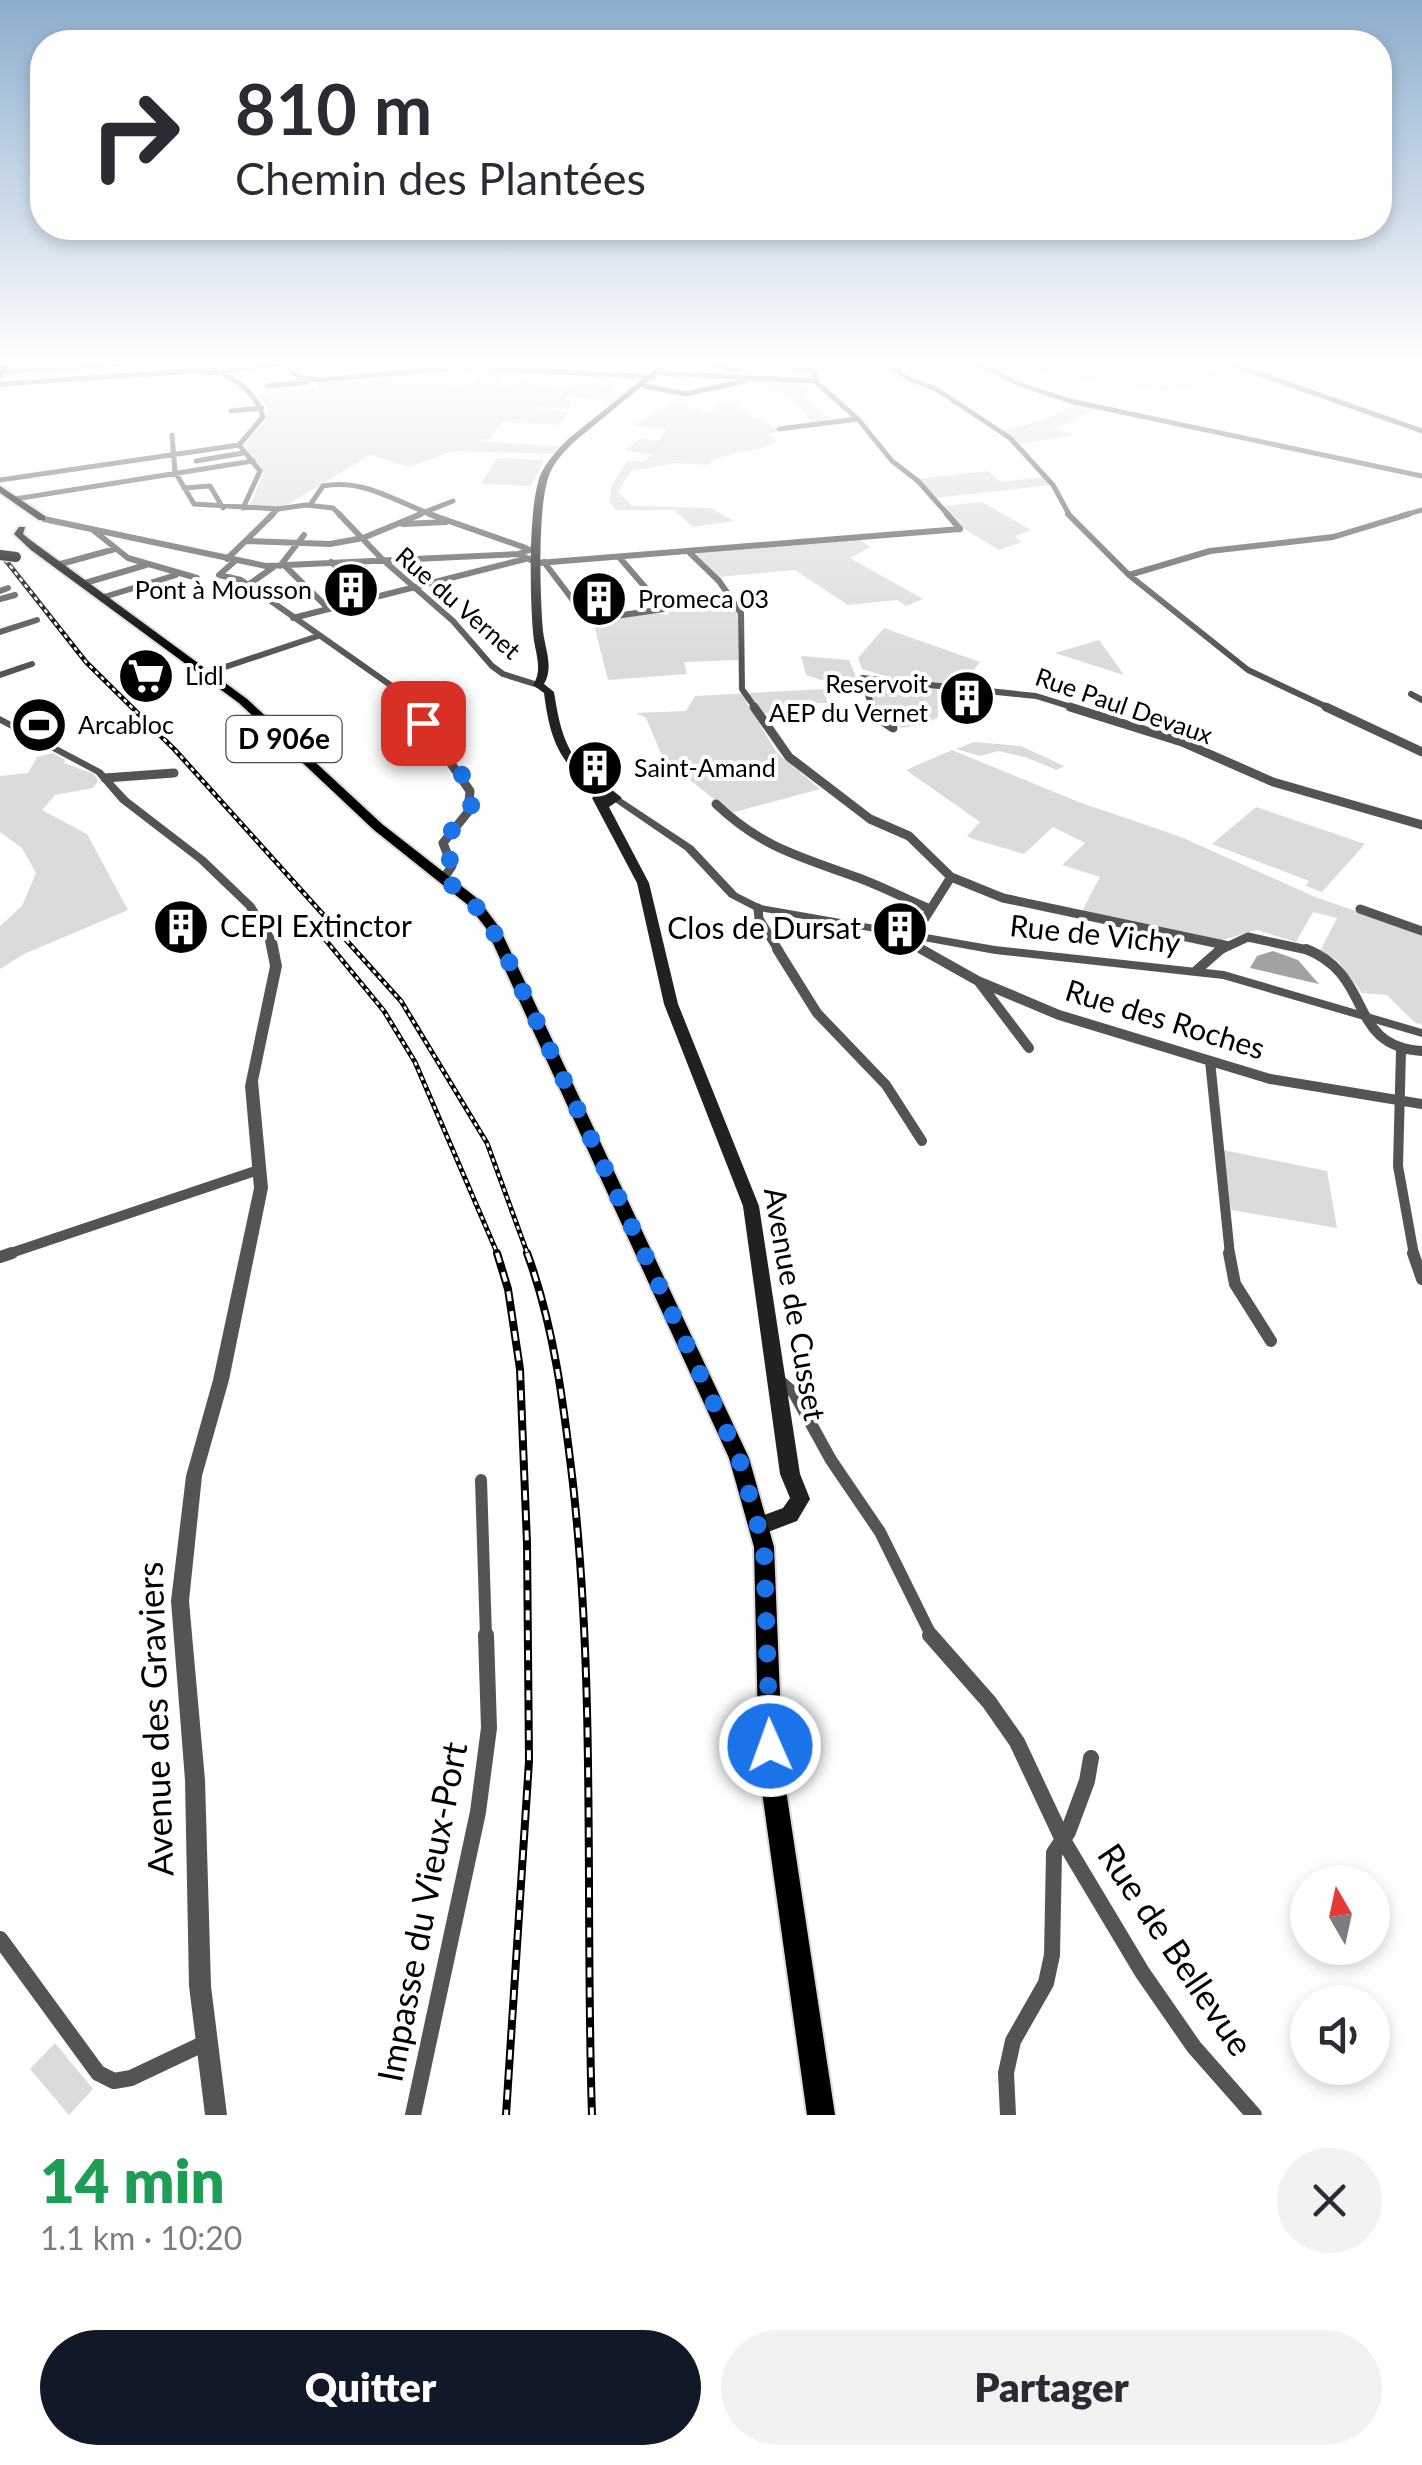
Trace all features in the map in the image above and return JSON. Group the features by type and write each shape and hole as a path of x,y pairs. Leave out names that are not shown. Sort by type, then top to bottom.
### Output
{"main road":[{"path":"538,685 545,673 532,557 548,467 555,461"},
{"path":"0,489 42,519 18,534 50,558"},
{"name":"D 906e","path":"0,555 50,558 207,673 252,708 358,810 484,914 531,1005 739,1458 760,1526 772,1770 822,2115"},
{"name":"Avenue de Cusset","path":"538,685 549,692 560,748 608,799 643,883 671,1004 751,1206 790,1474 800,1499 790,1515 760,1526"}],"street":[{"path":"0,480 133,461"},
{"path":"173,461 196,506 332,508 382,559 619,558 960,530 918,480 892,461"},
{"path":"15,498 252,461 259,474 243,508"},
{"path":"1031,461 1054,485 1065,511 1128,576 1248,670 1422,752"},
{"path":"1361,461 1422,476"},
{"path":"124,462 133,480"},
{"path":"310,505 323,486 345,482 365,485 386,499 532,557 588,620 665,611 619,558"},
{"path":"184,488 210,486 223,508"},
{"path":"246,541 330,544 363,538 453,501"},
{"path":"278,510 218,574 248,585 396,689 411,705 466,780 472,801 444,842 452,866 444,878"},
{"path":"1128,576 1198,554 1332,537 1422,510"},
{"name":"Rue du Vernet","path":"42,519 231,560 280,566 382,559 453,621 498,671 538,685"},
{"path":"396,524 452,522"},
{"path":"94,530 115,549 148,565 197,578"},
{"path":"248,585 280,566 304,534"},
{"path":"50,558 115,549"},
{"path":"688,551 719,581 741,614 742,689 789,757 870,819 909,836 951,877 1003,898 1229,946"},
{"path":"292,618 532,557"},
{"path":"331,562 370,598"},
{"path":"85,583 148,565"},
{"path":"280,566 328,609"},
{"path":"104,597 178,574"},
{"path":"0,599 8,591"},
{"path":"0,628 35,617"},
{"path":"207,673 318,636"},
{"path":"0,675 32,664"},
{"name":"Rue Paul Devaux","path":"893,728 875,716 862,678 1036,696 1182,742 1273,782 1422,825"},
{"path":"1422,692 1412,694 1422,700"},
{"name":"Avenue des Graviers","path":"0,719 105,778 138,812 232,886 265,927 274,952 276,978 252,1081 261,1188 221,1380 194,1476 180,1586 194,1780 200,1986 215,2113"},
{"path":"105,778 174,772"},
{"path":"608,799 689,848 733,895 758,908 759,918 817,1013 886,1085 922,1141"},
{"path":"716,804 744,832 784,856 859,878 930,909"},
{"path":"912,938 951,877"},
{"name":"Rue de Vichy","path":"758,908 912,938 1045,957 1198,970 1288,991 1422,1032"},
{"path":"1360,910 1422,930"},
{"path":"1198,970 1240,938 1254,936 1322,955 1342,972 1376,1035 1401,1050 1422,1052"},
{"name":"Rue des Roches","path":"912,938 914,945 978,981 1059,1014 1270,1079 1422,1104"},
{"path":"978,981 1029,1048"},
{"path":"1401,1050 1395,1169 1406,1234 1422,1278"},
{"path":"1210,1061 1230,1268 1235,1284 1271,1341"},
{"path":"0,1256 257,1169"},
{"path":"779,1380 794,1393 830,1460 880,1532 940,1649 989,1702 1017,1742 1062,1840 1054,1853 1052,1955 1046,1984 1013,2041 1006,2073 1008,2115"},
{"name":"Impasse du Vieux-Port","path":"413,2115 475,1830 489,1728 491,1686 482,1480"},
{"name":"Rue de Bellevue","path":"1091,1758 1087,1781 1062,1840 1142,1972 1194,2047 1254,2115"},
{"path":"0,1939 98,2073 114,2081 130,2078 206,2043"}],"shaded area":[{"path":"255,461 361,461 282,508 250,506 264,472"},
{"path":"389,461 427,461 410,467"},
{"path":"495,461 544,461 531,486 481,484"},
{"path":"627,461 714,461 707,465 677,463 631,471 618,492 632,506 711,508 734,521 693,527 674,510 616,510 609,501 612,485"},
{"path":"988,471 1001,482 1042,477 1051,485 936,498 919,479"},
{"path":"982,502 1031,530 1015,536 1022,542 999,550 961,527 943,506"},
{"path":"857,537 870,547 850,558 923,599 906,606 897,600 848,605 795,570 719,577 694,551"},
{"path":"728,600 738,614 738,660 684,662 687,674 608,680 593,621 654,613 668,615 669,609"},
{"path":"884,628 980,662 960,678 961,685 892,678 862,669 858,658"},
{"path":"1099,640 1124,675 1055,653"},
{"path":"801,656 849,660 857,679 821,680 806,675"},
{"path":"867,683 937,688 938,717 929,723 902,728 875,712"},
{"path":"824,689 827,703 800,704 800,709 762,714 753,700 746,702 777,753 820,789 731,813 663,758 646,718 636,713 686,711 695,696"},
{"path":"974,742 1021,746 1064,766 1057,770 998,751 980,756 956,749"},
{"path":"952,750 1076,801 1181,837 1315,897 1422,934 1422,1025 1387,995 1362,993 1337,960 1320,951 1337,918 1313,912 1296,942 1257,930 1219,941 1081,913 1100,877 1062,865 1085,843 1053,827 1024,854 973,839 967,836 980,822 906,770"},
{"path":"53,753 64,763 94,774 98,781 93,788 55,795 42,810 87,834 128,910 24,954 0,969 0,926 22,906 36,873 22,848 0,832 0,776 28,773 37,757"},
{"path":"1256,807 1365,844 1322,892 1306,886 1309,881 1212,844"},
{"path":"1273,951 1298,960 1319,984 1250,968 1257,956"},
{"path":"1223,1150 1327,1171 1337,1228 1231,1210"},
{"path":"55,2043 93,2089 69,2115 30,2069"}],"railway":[{"path":"0,553 86,662 175,750 401,1001 487,1143 528,1255"},
{"path":"310,921 384,1011 415,1062 498,1255"},
{"path":"497,1253 508,1289 520,1369 527,1543 529,1761 506,2115"},
{"path":"527,1253 557,1367 580,1563 587,1720 592,2115"}],"place":[{"name":"Pont à Mousson","path":"351,590"},
{"name":"Promeca 03","path":"599,599"},
{"name":"Lidl","path":"146,676"},
{"name":"Reservoit AEP du Vernet","path":"967,698"},
{"name":"Arcabloc","path":"39,725"},
{"name":"Saint-Amand","path":"595,768"},
{"name":"CEPI Extinctor","path":"181,927"},
{"name":"Clos de Dursat","path":"900,929"}],"route":[{"path":"423,723 466,780 472,801 444,842 444,852 452,866 444,878 484,914 531,1005 739,1458 752,1496 764,1547 770,1746"}]}
